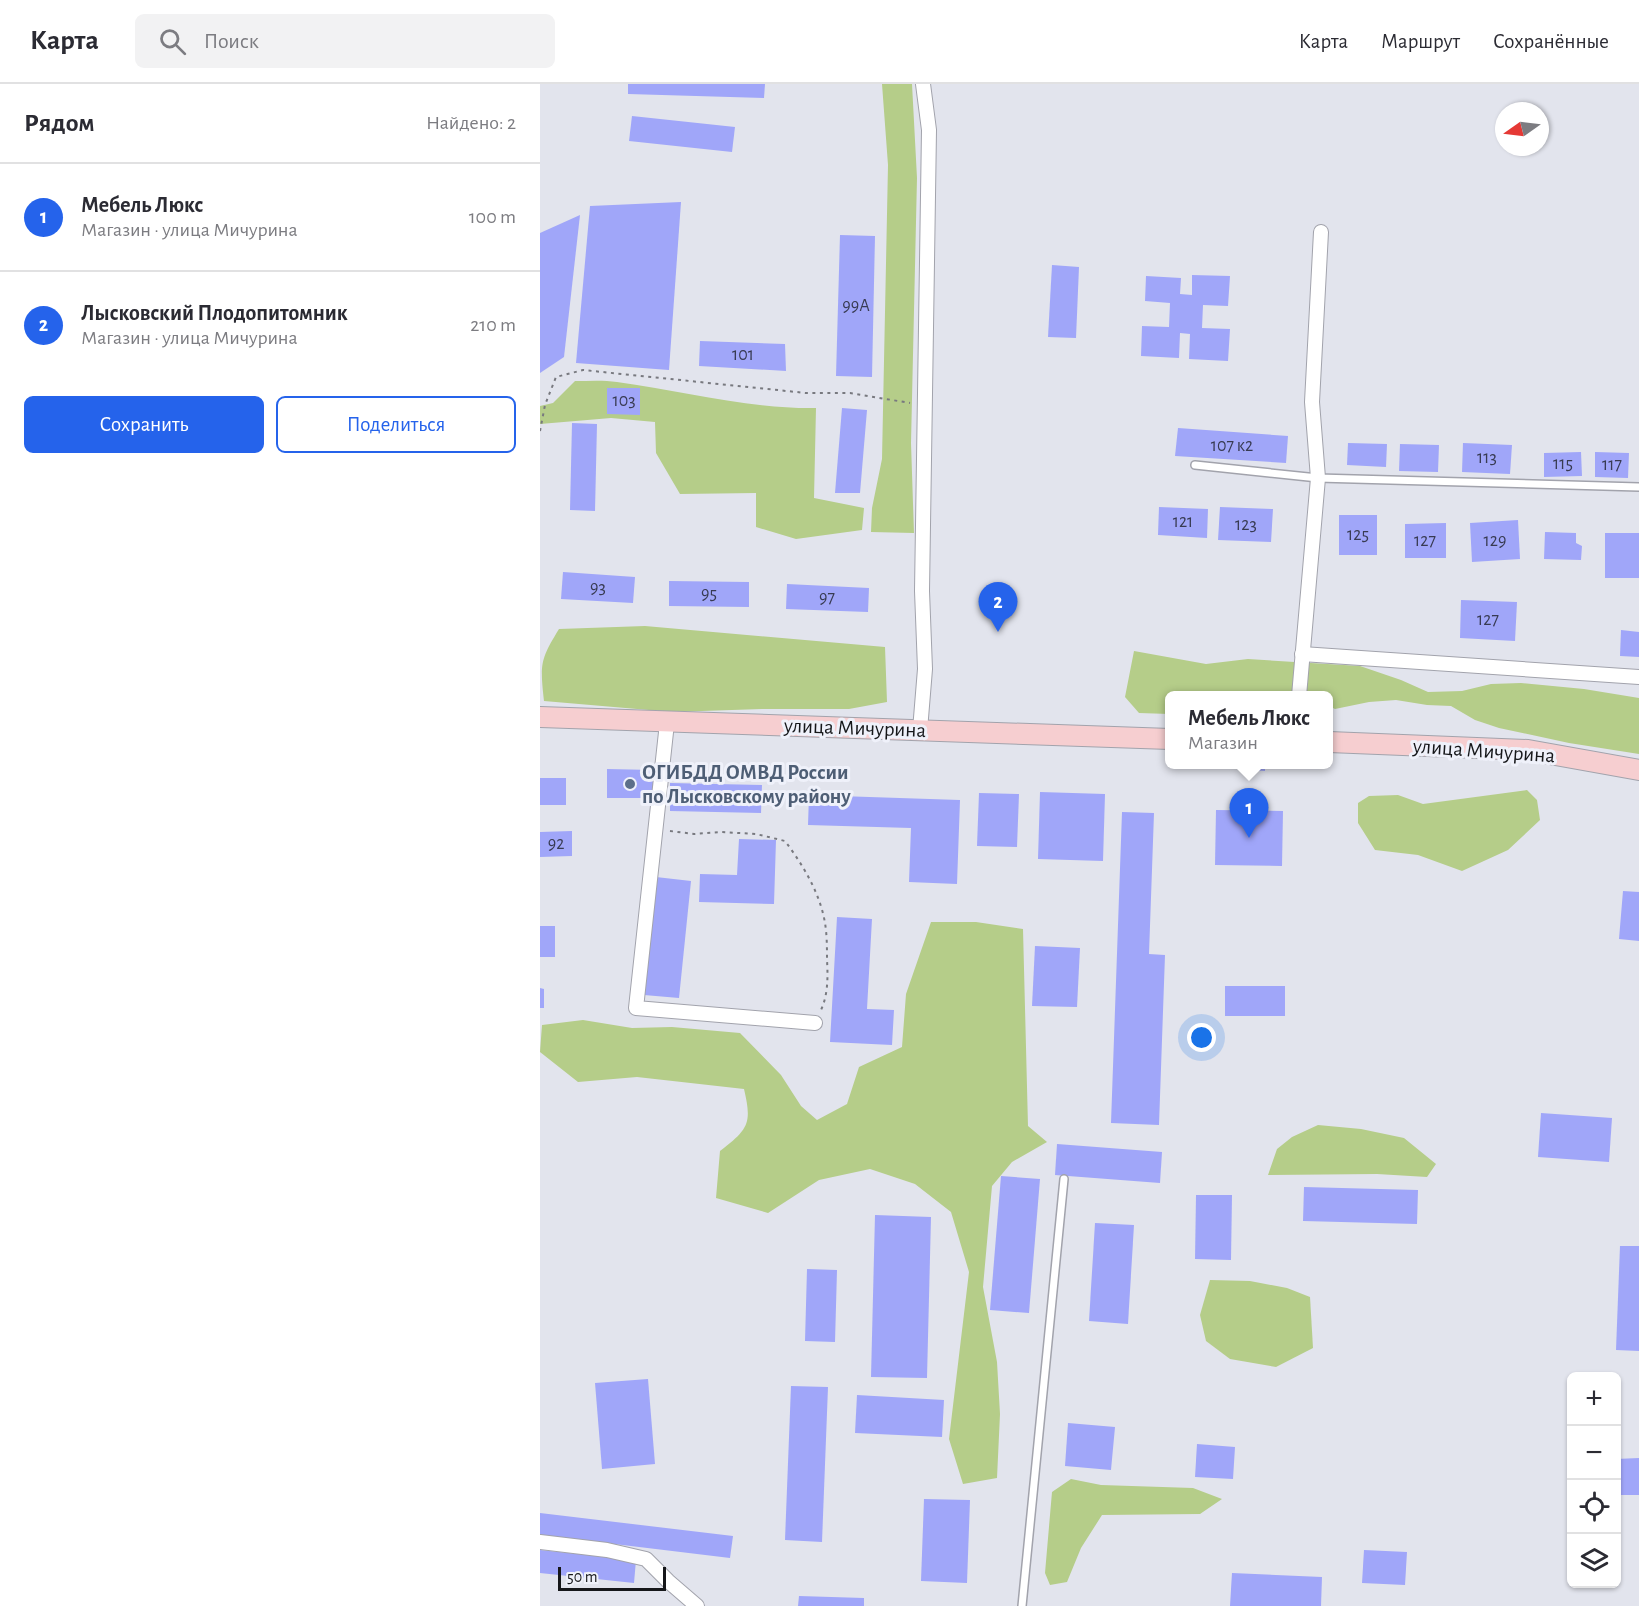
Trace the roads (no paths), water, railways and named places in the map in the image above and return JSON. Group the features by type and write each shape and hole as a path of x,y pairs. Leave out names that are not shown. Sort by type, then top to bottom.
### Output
{"main road":[{"name":"улица Мичурина","path":"540,717 1165,739"},
{"name":"улица Мичурина","path":"1333,742 1528,750 1639,770"}],"street":[{"path":"920,730 925,669 922,591 929,130 923,84"},
{"path":"1299,691 1318,478 1312,402 1321,232"},
{"path":"1302,654 1639,677"},
{"path":"667,723 636,1008 815,1023"},
{"path":"540,1542 607,1550 646,1559 697,1606"}],"lane":[{"path":"1194,465 1318,478 1639,488"},
{"path":"1022,1606 1064,1179"}],"place":[{"name":"Лысковский Плодопитомник","path":"998,632"},
{"name":"ОГИБДД ОМВД России по Лысковскому району","path":"630,784"},
{"name":"Мебель Люкс","path":"1249,838"}]}
